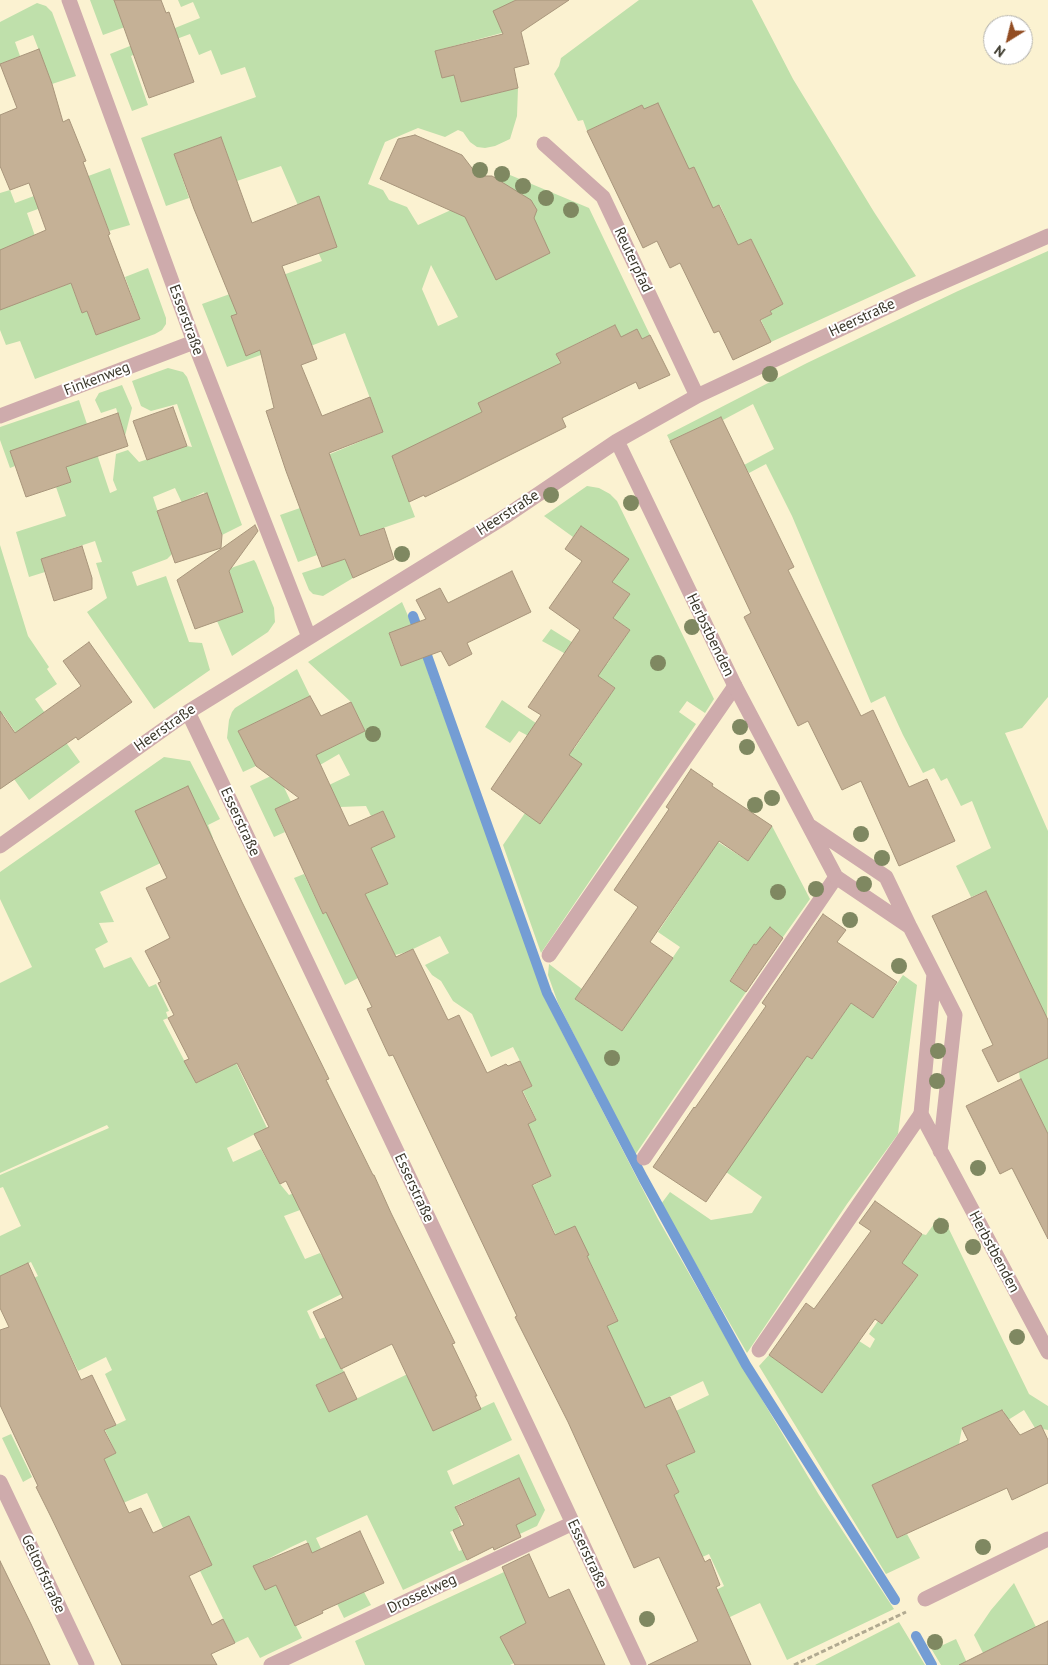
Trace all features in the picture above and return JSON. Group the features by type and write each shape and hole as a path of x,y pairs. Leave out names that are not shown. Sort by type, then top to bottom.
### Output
{"street":[{"name":"Esserstraße","path":"69,0 194,342 309,637"},
{"name":"Reuterpfad","path":"544,144 603,198 697,396"},
{"name":"Heerstraße","path":"0,846 188,712 506,516 617,441 697,396 911,296 1048,236"},
{"name":"Finkenweg","path":"0,416 194,342"},
{"name":"Herbstbenden","path":"617,441 735,686 836,878 910,927"},
{"path":"549,955 735,686"},
{"name":"Esserstraße","path":"188,712 573,1522 639,1665"},
{"name":"Herbstbenden","path":"809,826 886,878 954,1015 940,1151"},
{"path":"644,1158 836,878"},
{"path":"759,1350 921,1114 934,974"},
{"name":"Herbstbenden","path":"921,1114 1048,1352"},
{"name":"Geltorfstraße","path":"0,1482 87,1665"},
{"name":"Drosselweg","path":"271,1665 573,1522"},
{"path":"925,1599 1048,1540"}],"path":[{"path":"794,1665 907,1612 925,1599"}],"green space":[{"path":"90,0 114,0 125,27 103,35"},
{"path":"178,0 514,0 520,28 435,51 442,78 454,75 461,102 518,88 517,116 510,139 495,146 485,148 477,147 470,142 463,132 458,130 445,137 418,128 385,142 368,184 383,190 389,200 407,207 418,225 451,210 497,202 498,177 510,175 589,208 650,335 642,339 621,337 615,325 556,354 565,373 484,417 393,459 415,517 360,536 323,457 383,432 345,333 292,353 289,345 227,367 202,304 322,261 281,166 237,181 221,137 174,154 189,198 166,206 141,138 256,97 245,67 221,75 211,50 199,55 190,34 133,55 131,56 148,105 132,111 110,54 200,18 193,2 181,7","holes":["431,265 458,317 438,326 422,289"]},
{"path":"639,0 752,0 793,79 874,212 916,276 771,342 761,320 772,314 770,311 783,304 771,279 758,285 757,251 751,239 726,251 731,230 720,205 709,210 693,178 698,176 694,167 673,177 642,105 587,131 583,120 578,121 554,74 561,58"},
{"path":"37,3 46,6 52,12 76,76 52,84 33,35 15,42 20,56 0,64 0,22"},
{"path":"110,168 130,225 109,231 93,189 27,213 43,259 0,276 0,193 10,190 15,203"},
{"path":"1048,251 1048,697 1022,728 1005,733 1048,831 1047,1019 986,891 971,897 956,866 991,848 972,801 961,806 947,778 941,781 934,768 923,773 885,696 871,703 792,516 766,464 749,473 744,465 774,449 753,404 723,420 721,417 670,441 667,435 807,363 958,291"},
{"path":"148,268 166,318 166,324 162,330 155,334 35,379 20,341 6,345 0,330 0,287 27,300 71,283 82,313 87,311 96,335 140,319 125,277"},
{"path":"168,368 183,372 187,377 242,525 222,535 204,492 182,503 175,488 153,497 172,554 167,559 132,572 137,586 166,576 189,642 202,643 210,670 154,709 87,612 107,598 96,563 102,562 95,541 41,559 45,572 29,577 16,532 66,516 56,487 71,482 55,436 11,453 15,466 10,468 0,440 0,427 79,400 110,493 117,490 113,480 116,454 128,450 139,462 187,446 192,447 177,404 151,411 141,406 132,381"},
{"path":"122,385 132,408 125,436 116,408 101,413 95,400 99,393"},
{"path":"587,486 599,488 610,494 617,501 714,699 705,713 687,701 679,712 696,724 541,953 503,845 525,813 541,823 581,764 519,731 510,743 485,727 502,700 574,749 615,688 564,653 542,641 551,629 607,664 630,630 613,618 630,594 612,582 628,559 581,526 573,537 544,516"},
{"path":"300,508 317,555 298,562 280,515"},
{"path":"0,545 28,636 49,667 47,669 57,684 35,699 80,762 29,800 14,779 24,745 3,714 0,716"},
{"path":"345,559 353,578 323,596 313,594 309,590 302,573"},
{"path":"254,560 274,608 275,622 268,632 232,656 217,621 243,612 229,571 231,568"},
{"path":"402,602 412,625 389,634 401,666 423,657 493,848 543,995 658,1219 739,1361 819,1495 894,1609 787,1660 760,1603 730,1617 716,1590 724,1586 709,1554 698,1559 695,1540 674,1495 679,1492 673,1479 641,1477 695,1452 676,1411 709,1395 703,1381 606,1427 569,1344 618,1320 588,1255 556,1235 532,1186 551,1176 545,1162 536,1166 517,1129 536,1119 523,1091 532,1086 513,1047 491,1057 472,1014 453,1001 441,981 432,975 425,965 449,953 440,936 407,952 395,955 376,916 337,935 358,978 345,985 294,878 304,874 323,914 387,884 371,848 395,837 383,811 371,816 366,806 340,807 329,785 350,775 339,754 282,783 291,802 275,809 285,832 274,837 250,786 365,731 351,702 308,662"},
{"path":"297,669 310,696 238,731 256,766 243,772 227,738 232,712 235,708"},
{"path":"164,757 190,761 220,819 208,825 213,838 100,892 114,922 99,923 108,942 95,949 104,968 131,957 149,987 156,984 169,1011 166,1012 168,1018 163,1020 196,1083 236,1063 267,1128 227,1148 233,1162 261,1149 280,1184 289,1195 294,1193 300,1210 284,1216 305,1259 320,1253 324,1259 337,1253 354,1288 307,1311 320,1339 326,1337 344,1372 316,1385 329,1412 418,1369 433,1430 494,1402 512,1440 447,1471 453,1485 519,1454 545,1510 537,1526 494,1546 498,1533 536,1515 519,1478 455,1506 462,1526 450,1532 459,1551 462,1550 467,1560 403,1590 367,1515 316,1538 345,1600 364,1592 371,1605 344,1618 306,1540 264,1561 302,1638 260,1658 248,1637 235,1643 200,1571 207,1568 204,1561 208,1557 203,1545 174,1552 147,1493 123,1503 104,1459 116,1453 105,1430 126,1420 105,1374 112,1370 106,1357 78,1371 54,1321 21,1284 38,1276 31,1262 0,1276 0,1236 21,1226 3,1187 0,1188 0,1175 109,1128 107,1125 0,1173 0,983 32,967 0,899 0,872"},
{"path":"772,826 810,899 771,954 754,944 730,980 746,992 635,1155 558,1003 548,975 549,964 582,989 575,999 622,1031 680,947 658,932 718,842 748,861"},
{"path":"903,975 917,985 898,1134 847,1204 747,1353 661,1204 670,1192 711,1220 752,1213 762,1197 726,1172 783,1039 812,1059 851,1003 873,1018"},
{"path":"1048,1058 1048,1134 1020,1079 1019,1072"},
{"path":"939,1217 945,1221 1029,1394 1048,1406 1048,1430 1043,1429 1041,1425 1035,1428 1024,1410 1008,1420 1003,1410 962,1428 959,1444 872,1485 897,1538 907,1534 920,1558 886,1574 759,1366 769,1355 823,1392 859,1341 870,1348 875,1339 869,1334 878,1321 882,1324 918,1275 902,1263 922,1234 926,1235"},
{"path":"11,1434 32,1477 23,1482 2,1438"},
{"path":"504,1572 522,1611 555,1665 515,1665 514,1663 510,1665 365,1665 355,1641"},
{"path":"1014,1583 1036,1627 983,1653 974,1635 991,1610"},
{"path":"899,1622 925,1665 815,1665"},
{"path":"956,1639 968,1665 941,1665 932,1650"}],"building":[{"path":"114,0 161,0 166,13 169,12 194,82 149,98"},
{"path":"516,0 569,0 521,32 529,64 514,68 518,88 461,102 454,75 442,78 435,51 503,34 493,11"},
{"path":"39,49 63,122 69,119 86,161 83,162 140,319 96,335 87,311 82,313 71,283 0,310 0,250 46,230 29,183 10,190 0,166 0,115 17,108 0,64"},
{"path":"658,103 689,169 694,167 713,208 719,205 738,245 751,239 783,304 770,311 772,314 760,320 771,342 733,360 719,331 714,333 680,263 670,268 657,241 643,248 587,131 642,105 644,109"},
{"path":"415,135 462,155 478,176 492,176 531,200 537,210 534,218 550,253 496,280 465,217 380,179 398,139"},
{"path":"221,137 252,223 319,196 337,247 282,266 317,359 301,365 322,416 370,397 383,432 329,453 360,536 384,528 394,559 353,578 345,559 322,567 266,411 274,408 260,350 246,356 231,316 237,314 194,209 174,154"},
{"path":"615,325 621,337 637,329 642,339 650,335 670,375 639,389 636,382 562,418 566,427 425,497 424,495 409,502 392,456 482,412 478,403 561,363 556,354"},
{"path":"173,407 187,446 147,460 133,421"},
{"path":"118,413 128,446 66,467 71,482 26,497 10,451"},
{"path":"721,417 794,567 788,570 861,716 873,710 909,787 927,779 955,841 899,866 861,781 842,790 808,721 798,726 744,617 751,613 670,441"},
{"path":"207,493 222,535 221,548 175,563 157,511"},
{"path":"255,525 258,531 229,571 243,612 195,629 177,580"},
{"path":"581,526 629,559 612,582 630,594 613,618 630,630 598,676 615,688 569,755 582,764 540,824 491,789 541,715 528,707 580,630 549,608 582,561 565,549"},
{"path":"82,546 92,578 92,589 54,601 41,559"},
{"path":"512,571 531,612 467,643 472,654 449,666 441,651 401,666 389,633 426,619 416,600 440,588 448,603"},
{"path":"89,642 132,702 78,740 76,737 0,789 0,711 15,733 81,686 63,661"},
{"path":"310,696 321,716 351,702 365,731 316,755 349,826 383,811 395,837 371,848 388,884 365,894 396,957 413,949 448,1020 459,1015 487,1073 506,1064 508,1066 520,1061 532,1086 522,1091 536,1120 528,1124 551,1176 532,1185 555,1235 575,1226 618,1321 607,1326 645,1408 670,1397 695,1452 666,1465 679,1492 674,1495 705,1562 710,1559 720,1585 716,1587 751,1665 648,1665 698,1641 659,1557 634,1568 568,1422 515,1317 517,1316 393,1055 389,1056 367,1009 372,1007 326,912 323,914 275,809 299,798 256,766 238,731"},
{"path":"691,769 713,784 712,786 772,826 748,861 719,841 650,942 673,958 622,1031 575,999 638,907 614,890 669,809 666,807"},
{"path":"188,786 242,902 329,1079 326,1080 455,1343 452,1344 477,1396 475,1396 481,1409 433,1431 392,1344 341,1369 313,1312 343,1298 286,1181 280,1184 254,1134 269,1127 237,1063 196,1083 184,1061 189,1059 168,1018 174,1015 158,983 161,982 145,951 170,938 146,888 167,878 135,811"},
{"path":"986,891 1048,1020 1048,1058 998,1082 982,1050 993,1045 932,916"},
{"path":"823,914 846,930 837,942 897,982 873,1018 851,1003 812,1059 807,1056 706,1202 653,1167 766,1006 762,1003"},
{"path":"770,927 783,938 746,992 730,981 754,944 756,945"},
{"path":"1021,1079 1048,1134 1048,1239 1012,1168 1000,1174 966,1106"},
{"path":"875,1201 922,1234 902,1263 918,1275 882,1324 875,1319 822,1393 769,1355 806,1303 814,1309 871,1231 859,1223"},
{"path":"28,1263 81,1380 92,1375 116,1425 104,1430 116,1453 104,1459 129,1513 141,1508 153,1533 189,1516 212,1565 189,1576 212,1625 223,1619 235,1643 211,1654 217,1665 122,1665 36,1487 38,1486 0,1405 0,1330 9,1327 0,1308 0,1276"},
{"path":"344,1372 357,1399 329,1412 316,1385"},
{"path":"1002,1410 1020,1435 1041,1425 1048,1440 1048,1483 1012,1500 1007,1488 897,1538 872,1485 968,1440 962,1428"},
{"path":"519,1478 536,1515 516,1525 521,1537 494,1550 493,1547 467,1560 453,1530 464,1525 455,1507"},
{"path":"360,1531 384,1583 322,1611 323,1613 295,1626 276,1585 265,1590 253,1566 308,1543 312,1553"},
{"path":"529,1554 549,1598 569,1589 605,1665 515,1665 500,1637 526,1623 502,1567"},
{"path":"0,1561 31,1624 50,1665 0,1665"},
{"path":"1048,1621 1048,1665 959,1665 1007,1641"}],"waterway":[{"path":"413,616 547,993 643,1178 746,1365 895,1600"},
{"path":"916,1636 932,1665"}]}
